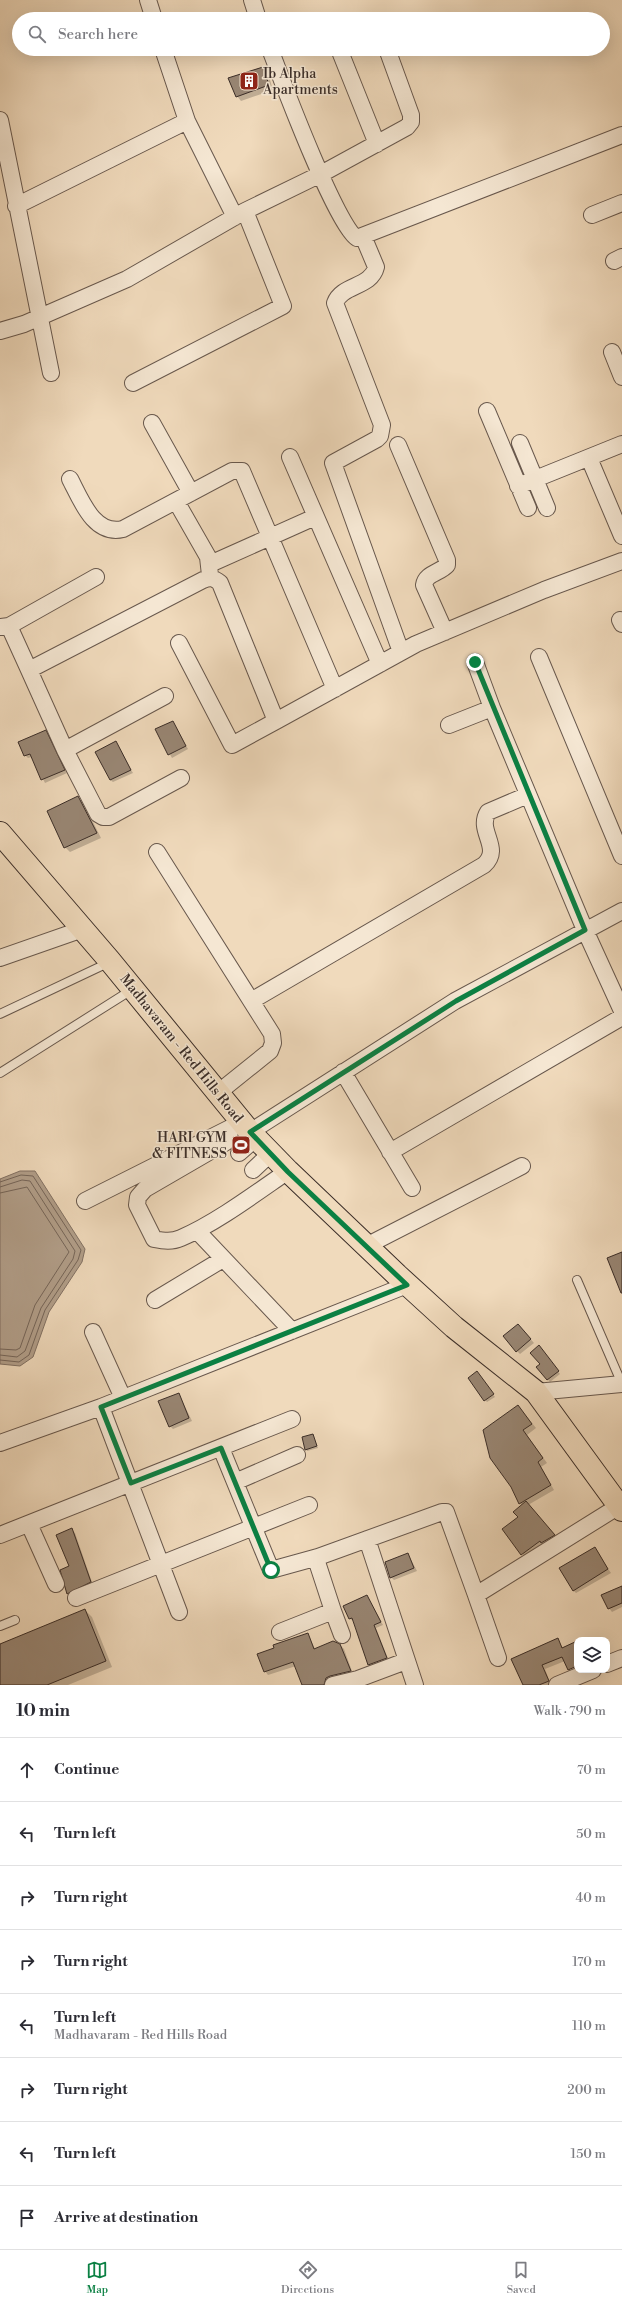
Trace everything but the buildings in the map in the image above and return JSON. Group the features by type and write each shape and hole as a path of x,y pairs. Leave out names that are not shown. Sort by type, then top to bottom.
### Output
{"main road":[{"name":"Madhavaram - Red Hills Road","path":"0,834 110,961 219,1092 250,1134 407,1285 454,1327 536,1392 620,1508"}],"street":[{"path":"148,0 152,12"},
{"path":"252,0 256,12"},
{"path":"133,383 283,306 240,214 187,121 165,56"},
{"path":"273,56 321,174 351,235 357,238 622,135"},
{"path":"342,56 377,144"},
{"path":"0,331 40,317 127,279 240,214 321,174 407,127 411,122 411,115 390,56"},
{"path":"0,120 16,206 51,373"},
{"path":"16,206 187,121"},
{"path":"592,215 622,203"},
{"path":"363,236 376,267 375,272 367,281 340,294 335,303 382,425 382,431 377,439 333,462 401,652"},
{"path":"612,352 622,377"},
{"path":"487,411 528,508"},
{"path":"152,423 191,494"},
{"path":"520,443 547,508"},
{"path":"518,486 622,444"},
{"path":"398,445 447,560 447,565 428,577 424,585 445,632"},
{"path":"290,457 380,664"},
{"path":"589,458 622,536"},
{"path":"70,480 90,515 98,524 115,531 123,529 232,471 242,471 335,689"},
{"path":"176,501 208,557 209,571 220,583 276,721"},
{"path":"29,670 270,538 316,517"},
{"path":"179,643 232,745 401,652 544,590 622,561"},
{"path":"96,577 4,627 29,670 65,750 93,807 103,817 109,816 180,778"},
{"path":"539,657 622,856"},
{"path":"390,1152 621,1007 585,930 492,708 475,662"},
{"path":"65,750 165,696"},
{"path":"449,725 492,708"},
{"path":"251,1001 484,864 489,860 493,850 484,825 484,820 488,812 528,795"},
{"path":"157,852 272,1034 273,1043 270,1052 219,1092"},
{"path":"85,1201 250,1134 343,1072 481,986 622,911"},
{"path":"0,958 83,929"},
{"path":"343,1072 412,1188"},
{"path":"239,1153 250,1134"},
{"path":"250,1134 253,1170"},
{"path":"250,1134 226,1142 145,1189 138,1197 137,1206 154,1239 168,1241 181,1238 238,1205 288,1172"},
{"path":"366,1246 522,1166"},
{"path":"200,1234 292,1331"},
{"path":"155,1300 223,1259"},
{"path":"0,1443 101,1407 407,1285"},
{"path":"94,1332 123,1398"},
{"path":"536,1392 622,1384"},
{"path":"101,1407 179,1612"},
{"path":"0,1535 292,1419"},
{"path":"221,1448 271,1570 318,1557 442,1512 446,1512 498,1658"},
{"path":"235,1482 297,1455"},
{"path":"76,1598 309,1505"},
{"path":"476,1595 620,1508"},
{"path":"29,1524 56,1584"},
{"path":"367,1539 415,1685"},
{"path":"318,1557 316,1559 342,1635"},
{"path":"280,1632 333,1611"},
{"path":"610,1663 622,1658"},
{"path":"333,1685 358,1679 406,1660"},
{"path":"557,1685 586,1673"}],"lane":[{"path":"0,1014 110,961"},
{"path":"0,1073 133,989"},
{"path":"577,1280 622,1384"},
{"path":"0,1626 15,1620"}],"water":[{"path":"20,1171 35,1171 85,1249 82,1262 49,1312 33,1357 20,1366 0,1364 0,1179"}],"place":[{"name":"Ib Alpha Apartments","path":"249,81"},
{"name":"HARI GYM & FITNESS","path":"241,1145"}],"route":[{"path":"271,1570 221,1448 131,1483 101,1407 407,1285 288,1172 250,1132 456,1001 585,930 492,708 475,662"}]}
